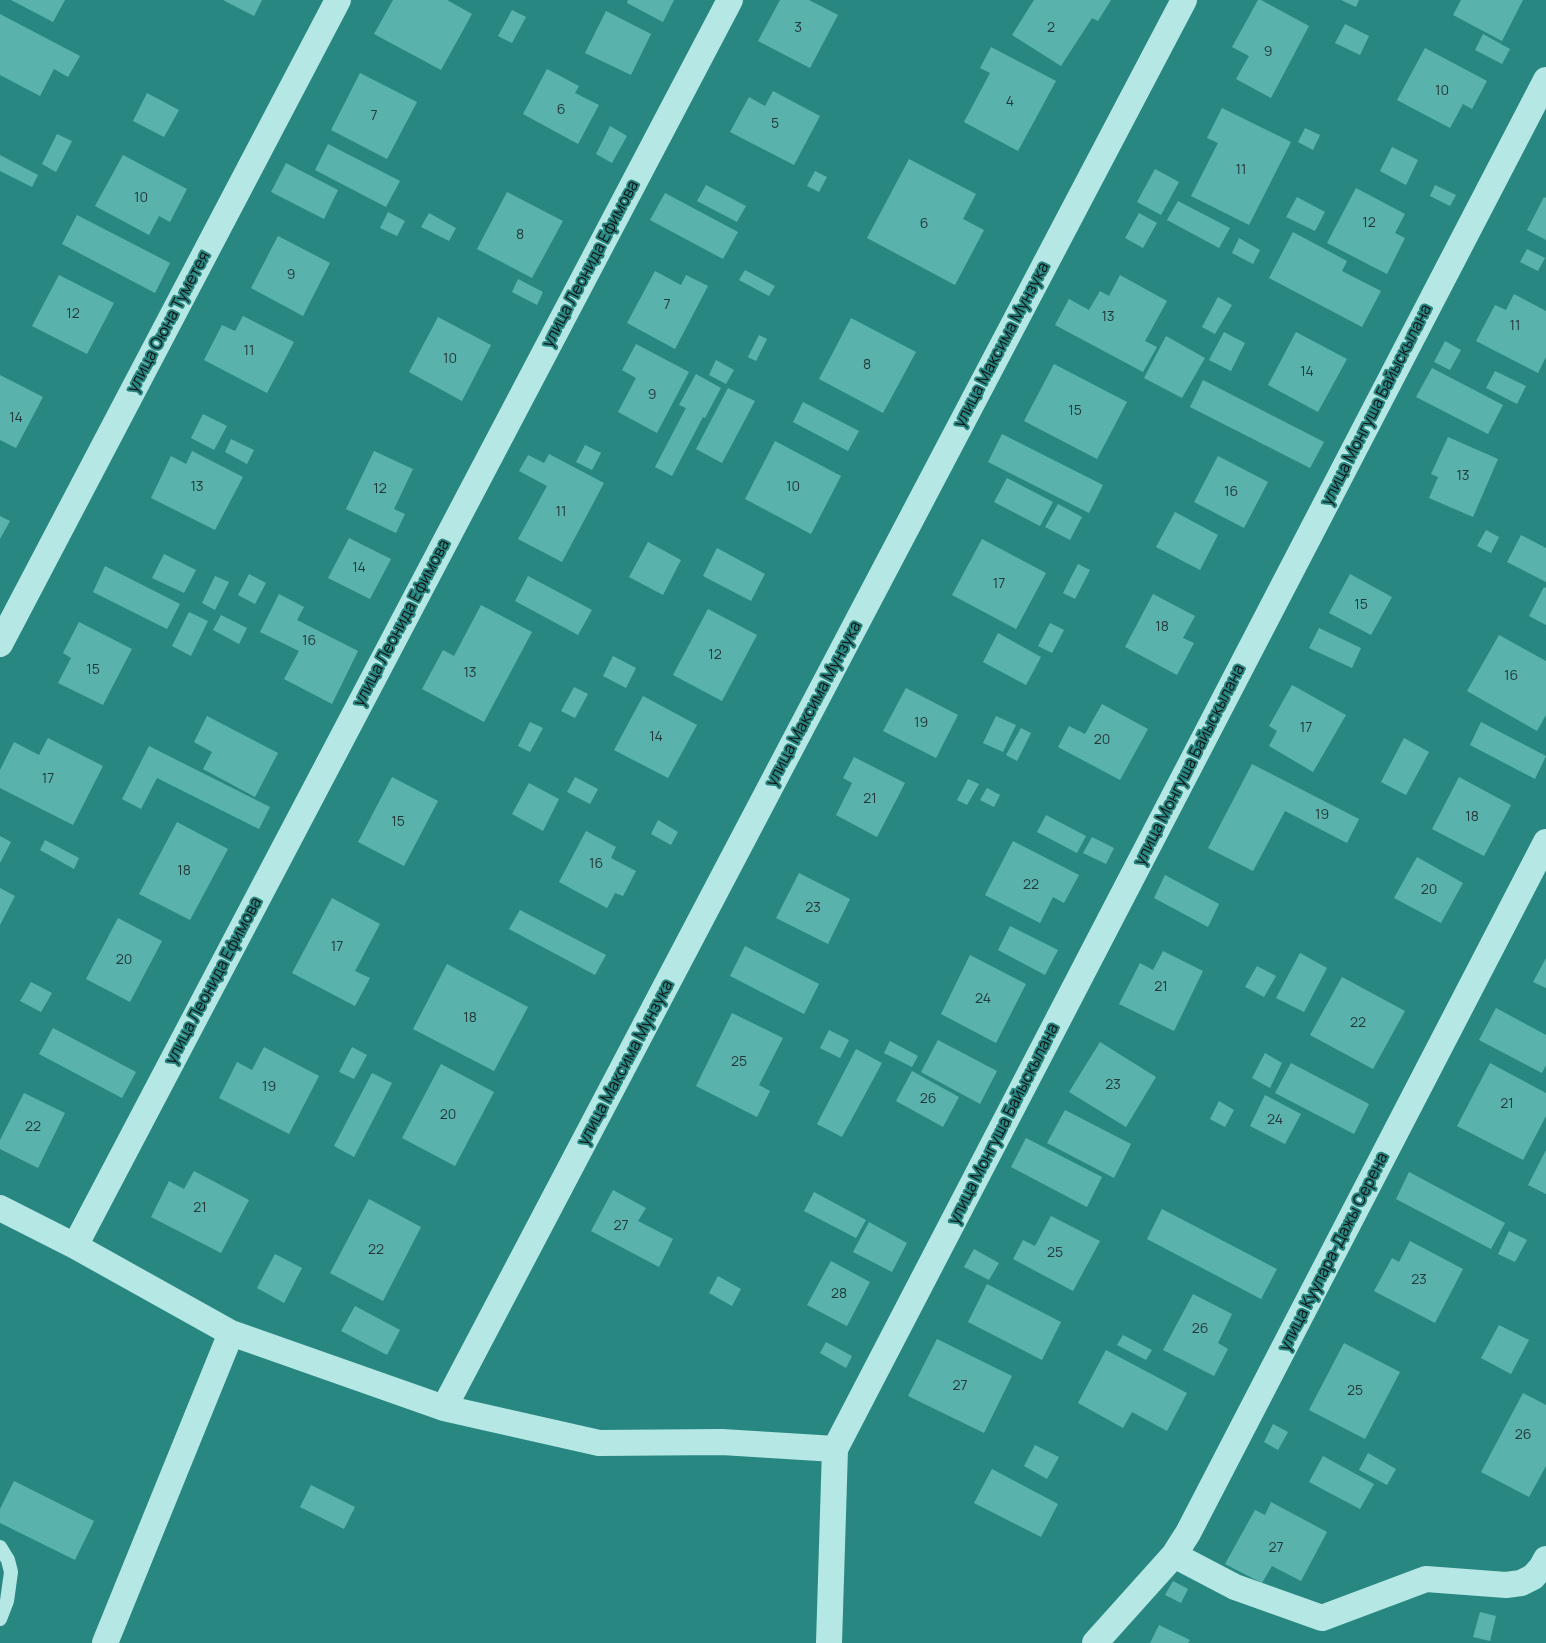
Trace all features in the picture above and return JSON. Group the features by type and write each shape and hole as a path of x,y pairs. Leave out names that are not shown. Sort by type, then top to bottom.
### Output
{"street":[{"name":"улица Оюна Туметея","path":"0,644 338,0"},
{"name":"улица Леонида Ефимова","path":"75,1246 730,0"},
{"name":"улица Максима Мунзука","path":"444,1408 1184,0"},
{"name":"улица Монгуша Байыскылана","path":"835,1449 1546,80"},
{"name":"улица Куулара-Дажы Серена","path":"1095,1643 1174,1555 1188,1533 1546,842"},
{"path":"0,1208 75,1246 231,1333 444,1408 599,1443 722,1442 835,1449 828,1643"},
{"path":"104,1643 231,1333"},
{"path":"1174,1555 1235,1587 1322,1618 1426,1579 1506,1585 1521,1583 1533,1577 1544,1564"}],"lane":[{"path":"0,1547 8,1560 11,1572 7,1601 0,1619"}],"building":[{"path":"11,0 65,0 53,22"},
{"path":"223,0 262,0 254,16"},
{"path":"393,0 447,0 472,14 441,70 374,34"},
{"path":"628,0 674,0 663,22 627,3"},
{"path":"780,0 809,0 838,15 810,68 758,41"},
{"path":"1034,0 1111,0 1098,21 1092,18 1061,66 1012,35"},
{"path":"1258,0 1309,26 1271,98 1236,79 1249,56 1232,47"},
{"path":"1341,0 1359,0 1356,7"},
{"path":"1461,0 1523,0 1502,41 1453,15"},
{"path":"512,10 526,17 512,43 498,36"},
{"path":"606,11 651,34 631,75 585,53"},
{"path":"0,14 80,56 68,77 54,69 40,96 0,75"},
{"path":"1345,24 1369,36 1360,55 1335,43"},
{"path":"1483,34 1510,49 1502,64 1475,50"},
{"path":"991,47 1056,81 1018,151 964,122 990,73 980,68"},
{"path":"1425,48 1487,81 1472,109 1463,104 1450,128 1397,100"},
{"path":"547,69 579,86 575,93 599,105 578,144 523,114"},
{"path":"360,73 417,102 387,159 331,130"},
{"path":"773,91 820,116 794,165 730,132 749,97 765,106"},
{"path":"147,93 179,110 164,137 133,121"},
{"path":"1222,108 1291,142 1249,225 1191,196 1218,143 1207,138"},
{"path":"610,126 627,136 612,163 596,154"},
{"path":"1305,128 1320,135 1313,150 1298,142"},
{"path":"57,134 72,141 56,172 42,164"},
{"path":"328,144 400,181 386,207 315,170"},
{"path":"1392,147 1418,160 1406,185 1380,171"},
{"path":"0,155 38,175 32,187 0,171"},
{"path":"123,155 187,189 170,222 159,216 149,235 95,206"},
{"path":"909,159 976,194 963,219 984,230 955,285 867,238"},
{"path":"286,163 338,190 324,219 271,192"},
{"path":"1155,169 1179,182 1161,215 1137,202"},
{"path":"815,171 827,177 819,192 807,186"},
{"path":"706,185 746,206 737,222 697,201"},
{"path":"1435,185 1456,195 1450,206 1430,196"},
{"path":"1356,188 1405,214 1395,233 1405,238 1387,274 1327,243"},
{"path":"507,192 563,221 532,278 477,249"},
{"path":"665,193 738,232 723,259 650,220"},
{"path":"1297,197 1325,212 1315,231 1286,217"},
{"path":"1544,197 1546,198 1546,240 1527,230"},
{"path":"1178,201 1230,228 1219,248 1167,220"},
{"path":"388,212 405,221 397,236 380,228"},
{"path":"429,213 456,228 449,241 421,227"},
{"path":"1139,213 1157,223 1143,248 1125,238"},
{"path":"77,215 170,263 155,293 62,244"},
{"path":"1293,232 1347,261 1342,271 1381,291 1362,327 1269,278"},
{"path":"278,236 330,263 303,316 251,288"},
{"path":"1239,238 1260,250 1253,264 1232,253"},
{"path":"1527,249 1545,258 1538,271 1520,262"},
{"path":"745,270 775,286 769,296 739,280"},
{"path":"655,271 681,285 686,275 708,286 675,349 627,323"},
{"path":"59,275 114,303 87,354 32,326"},
{"path":"1120,275 1167,301 1145,341 1157,347 1143,372 1055,325 1069,299 1089,310 1100,291 1109,296"},
{"path":"518,279 543,292 537,305 512,292"},
{"path":"1514,294 1546,311 1546,357 1538,373 1476,341 1495,305 1506,310"},
{"path":"1218,297 1232,305 1215,334 1202,327"},
{"path":"243,316 294,342 267,393 204,360 222,325 235,331"},
{"path":"438,317 491,345 462,401 409,372"},
{"path":"851,318 916,352 883,413 819,379"},
{"path":"1224,332 1245,343 1231,371 1209,360"},
{"path":"1296,332 1347,359 1318,412 1268,385"},
{"path":"759,335 767,339 756,361 748,357"},
{"path":"1166,336 1205,358 1182,398 1144,378"},
{"path":"1445,341 1461,350 1450,370 1434,362"},
{"path":"636,344 689,372 657,433 618,412 636,378 622,370"},
{"path":"716,360 734,370 726,384 709,375"},
{"path":"1054,364 1127,402 1097,459 1024,421"},
{"path":"1432,368 1503,405 1488,434 1416,397"},
{"path":"1495,371 1526,386 1517,404 1486,388"},
{"path":"696,374 721,388 705,418 703,417 672,476 655,467 686,408 679,405"},
{"path":"0,375 43,397 16,448 0,440"},
{"path":"1203,380 1324,442 1310,468 1190,407"},
{"path":"728,388 755,401 722,463 696,449"},
{"path":"803,402 859,431 848,451 793,422"},
{"path":"203,414 227,426 214,450 191,438"},
{"path":"1002,434 1103,485 1089,513 988,462"},
{"path":"1448,437 1498,459 1473,517 1429,498 1438,477 1431,474"},
{"path":"231,439 254,450 247,464 225,452"},
{"path":"775,441 841,476 811,534 745,499"},
{"path":"585,445 601,453 592,470 576,462"},
{"path":"192,451 243,477 215,530 151,498 171,456 186,464"},
{"path":"374,451 413,469 394,509 405,514 396,533 346,509"},
{"path":"549,454 604,483 562,562 518,539 547,486 519,471 528,455 544,463"},
{"path":"1218,456 1268,482 1244,528 1194,502"},
{"path":"1007,478 1053,502 1040,526 994,502"},
{"path":"1058,504 1082,517 1070,540 1045,527"},
{"path":"1175,512 1218,535 1200,570 1156,547"},
{"path":"0,516 10,521 0,539"},
{"path":"1486,530 1499,537 1491,553 1477,546"},
{"path":"1521,535 1546,548 1546,582 1507,562"},
{"path":"349,538 391,559 370,599 328,578"},
{"path":"982,539 1046,573 1016,629 952,595"},
{"path":"648,542 681,560 663,595 629,577"},
{"path":"717,548 765,574 751,601 703,576"},
{"path":"164,554 196,570 184,593 152,578"},
{"path":"1078,564 1090,570 1075,599 1063,593"},
{"path":"105,566 180,604 167,629 93,592"},
{"path":"249,574 266,583 255,604 238,595"},
{"path":"1350,574 1392,597 1371,635 1329,613"},
{"path":"215,576 229,582 215,610 202,603"},
{"path":"528,576 592,610 578,635 515,601"},
{"path":"1544,587 1546,588 1546,625 1529,616"},
{"path":"279,594 304,607 297,620 358,651 332,704 284,679 299,651 260,632"},
{"path":"1153,594 1195,616 1183,638 1194,643 1177,675 1125,647"},
{"path":"481,605 532,632 484,722 422,689 443,650 454,656"},
{"path":"708,609 757,635 722,701 673,675"},
{"path":"189,612 208,621 191,656 172,646"},
{"path":"221,615 247,628 239,644 213,630"},
{"path":"79,622 132,649 103,705 58,683 71,658 63,653"},
{"path":"1050,623 1064,630 1052,653 1038,646"},
{"path":"1319,628 1361,648 1352,668 1309,648"},
{"path":"998,633 1041,657 1026,685 983,662"},
{"path":"1499,635 1546,661 1546,715 1537,731 1467,691"},
{"path":"613,656 636,668 626,688 603,676"},
{"path":"1292,685 1346,715 1313,772 1269,746 1277,731 1269,726"},
{"path":"574,687 588,694 575,718 561,711"},
{"path":"906,688 958,715 936,758 883,731"},
{"path":"643,696 697,725 668,778 614,750"},
{"path":"1102,704 1148,729 1120,780 1058,747 1069,726 1085,734"},
{"path":"207,716 278,753 255,797 203,769 212,752 194,742"},
{"path":"996,716 1016,725 1003,752 983,743"},
{"path":"530,722 543,728 530,752 518,746"},
{"path":"1481,722 1546,756 1535,779 1470,745"},
{"path":"1021,728 1031,733 1017,761 1006,755"},
{"path":"48,738 103,766 73,825 0,788 0,770 14,742 39,755"},
{"path":"1404,738 1429,752 1406,795 1381,782"},
{"path":"149,746 270,807 259,829 157,778 141,809 122,799"},
{"path":"854,757 905,783 877,837 836,815 852,783 843,778"},
{"path":"1252,764 1359,819 1347,843 1285,811 1253,871 1208,848"},
{"path":"392,777 438,801 404,866 358,842"},
{"path":"575,777 598,789 590,804 567,792"},
{"path":"1459,777 1511,805 1484,856 1432,829"},
{"path":"968,779 979,784 967,805 957,800"},
{"path":"529,783 559,799 543,831 512,814"},
{"path":"987,788 1000,795 994,807 980,800"},
{"path":"1046,815 1086,836 1077,853 1037,832"},
{"path":"658,820 678,832 671,845 651,834"},
{"path":"177,822 228,849 190,920 139,894"},
{"path":"586,831 616,847 611,858 636,871 623,896 615,893 607,908 559,882"},
{"path":"0,836 11,842 0,863"},
{"path":"1092,837 1114,848 1106,864 1083,853"},
{"path":"45,840 79,858 74,869 40,850"},
{"path":"1013,841 1079,875 1064,903 1053,897 1040,923 985,895"},
{"path":"1417,857 1463,883 1441,923 1394,898"},
{"path":"799,873 850,899 828,944 776,918"},
{"path":"1165,875 1219,904 1208,927 1154,898"},
{"path":"0,888 15,896 0,925"},
{"path":"332,898 380,924 355,971 370,978 355,1006 292,973"},
{"path":"520,910 606,955 595,975 509,929"},
{"path":"118,918 162,941 130,1002 86,979"},
{"path":"1010,926 1058,950 1045,975 998,950"},
{"path":"745,946 819,984 804,1014 730,976"},
{"path":"1163,951 1203,971 1174,1031 1119,1004 1140,963 1153,970"},
{"path":"1300,953 1327,968 1304,1012 1276,998"},
{"path":"970,955 1026,984 996,1043 941,1014"},
{"path":"1546,958 1546,988 1533,982"},
{"path":"447,964 528,1007 494,1071 413,1029"},
{"path":"1257,966 1276,976 1264,997 1245,987"},
{"path":"1342,977 1405,1011 1373,1069 1310,1035"},
{"path":"31,982 52,993 41,1012 20,1001"},
{"path":"1496,1008 1546,1035 1546,1065 1542,1073 1479,1040"},
{"path":"732,1013 783,1038 759,1085 770,1091 757,1117 696,1086"},
{"path":"53,1028 136,1072 122,1098 39,1054"},
{"path":"829,1030 849,1040 840,1058 820,1048"},
{"path":"938,1040 997,1071 980,1104 921,1072"},
{"path":"890,1041 918,1056 912,1067 884,1053"},
{"path":"1100,1042 1156,1077 1126,1127 1069,1092"},
{"path":"264,1047 319,1076 289,1134 219,1098 237,1062 252,1070"},
{"path":"352,1047 367,1055 354,1079 339,1072"},
{"path":"856,1049 882,1063 842,1137 817,1124"},
{"path":"1265,1053 1282,1063 1270,1088 1252,1078"},
{"path":"1291,1063 1369,1104 1354,1134 1275,1093"},
{"path":"1490,1063 1546,1093 1546,1116 1523,1160 1457,1126"},
{"path":"441,1064 494,1092 455,1166 402,1138"},
{"path":"912,1071 959,1097 943,1127 896,1101"},
{"path":"372,1073 392,1083 354,1157 334,1146"},
{"path":"24,1093 65,1113 38,1168 0,1149 0,1140"},
{"path":"1265,1095 1301,1114 1285,1144 1250,1126"},
{"path":"1219,1101 1234,1110 1225,1127 1210,1119"},
{"path":"1065,1110 1131,1144 1114,1178 1047,1143"},
{"path":"1026,1138 1102,1177 1087,1207 1011,1167"},
{"path":"1546,1150 1546,1194 1528,1185"},
{"path":"194,1171 249,1200 221,1253 151,1217 169,1181 184,1189"},
{"path":"1409,1172 1505,1223 1491,1249 1396,1199"},
{"path":"613,1190 646,1208 638,1221 673,1239 659,1267 591,1231"},
{"path":"814,1192 866,1220 856,1238 804,1211"},
{"path":"369,1199 421,1227 383,1301 330,1273"},
{"path":"1162,1209 1277,1269 1261,1299 1147,1239"},
{"path":"1051,1216 1100,1241 1073,1291 1013,1259 1023,1240 1035,1246"},
{"path":"869,1222 907,1243 892,1272 853,1252"},
{"path":"1509,1231 1527,1240 1515,1262 1498,1254"},
{"path":"1410,1241 1463,1269 1435,1323 1374,1291 1392,1258 1399,1262"},
{"path":"974,1249 999,1263 989,1280 964,1267"},
{"path":"275,1254 302,1268 284,1303 257,1288"},
{"path":"831,1261 870,1282 847,1326 807,1305"},
{"path":"718,1276 741,1289 732,1306 709,1293"},
{"path":"987,1284 1061,1322 1042,1360 968,1322"},
{"path":"1193,1294 1232,1314 1218,1343 1228,1349 1214,1376 1163,1350"},
{"path":"355,1306 400,1330 387,1355 341,1331"},
{"path":"1499,1325 1529,1340 1511,1374 1481,1358"},
{"path":"1123,1335 1152,1350 1146,1360 1117,1345"},
{"path":"937,1339 1012,1376 984,1433 908,1396"},
{"path":"826,1342 852,1356 846,1368 820,1353"},
{"path":"1344,1343 1400,1372 1365,1439 1309,1410"},
{"path":"1106,1350 1187,1393 1167,1431 1132,1412 1123,1428 1078,1403"},
{"path":"1523,1393 1546,1405 1546,1466 1529,1497 1481,1472"},
{"path":"1273,1424 1288,1432 1278,1450 1264,1442"},
{"path":"1035,1445 1059,1457 1047,1479 1024,1466"},
{"path":"1368,1453 1396,1469 1387,1485 1359,1470"},
{"path":"1323,1456 1374,1484 1360,1509 1309,1482"},
{"path":"992,1469 1058,1504 1041,1537 974,1503"},
{"path":"14,1481 94,1521 75,1560 0,1523 0,1509"},
{"path":"311,1485 355,1507 344,1529 300,1507"},
{"path":"1271,1502 1327,1532 1301,1581 1272,1566 1262,1583 1225,1564 1255,1510 1265,1515"},
{"path":"1173,1581 1188,1589 1181,1603 1165,1595"},
{"path":"1480,1612 1496,1616 1490,1641 1473,1637"},
{"path":"1159,1625 1190,1640 1188,1643 1150,1643"}]}
